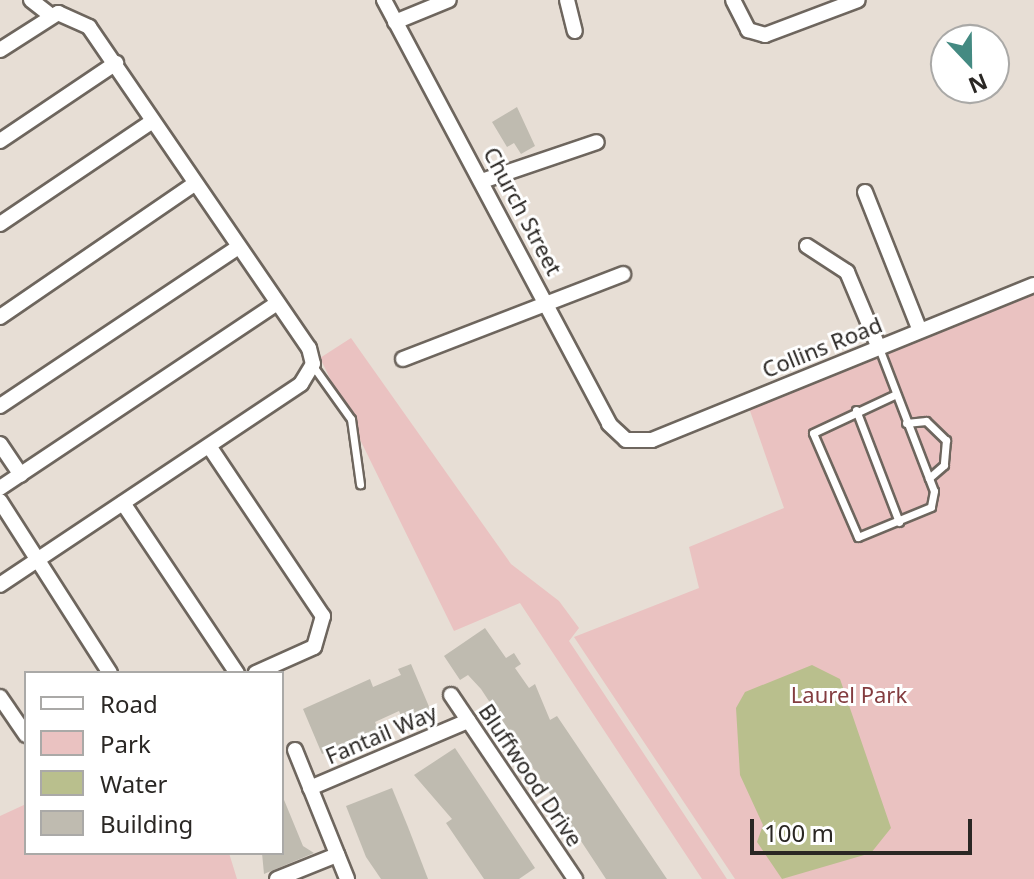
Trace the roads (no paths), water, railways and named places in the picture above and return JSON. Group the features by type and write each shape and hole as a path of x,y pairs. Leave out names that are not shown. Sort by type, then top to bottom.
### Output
{"street":[{"path":"0,585 301,384 313,366 309,348 151,122 116,63 83,20 50,15 31,0"},
{"name":"Church Street","path":"384,0 548,303 609,424 626,440"},
{"path":"395,22 449,0"},
{"path":"567,0 575,31"},
{"path":"733,0 740,18 765,35 858,0"},
{"path":"0,50 50,15"},
{"path":"0,141 116,63"},
{"path":"0,224 151,122"},
{"path":"482,181 597,142"},
{"path":"0,317 194,184"},
{"path":"865,192 920,331"},
{"path":"807,246 847,272 879,348"},
{"path":"0,406 237,248"},
{"path":"403,359 623,274"},
{"name":"Collins Road","path":"626,440 652,440 1034,285"},
{"path":"0,488 276,304"},
{"path":"0,444 21,475"},
{"path":"209,446 323,616 314,647 260,671"},
{"path":"0,501 40,558 109,671"},
{"path":"123,503 236,671"},
{"name":"Bluffwood Drive","path":"451,695 575,879"},
{"path":"0,697 24,732"},
{"name":"Fantail Way","path":"310,788 468,721"},
{"path":"295,750 347,879"},
{"path":"277,879 337,855"}],"lane":[{"path":"879,348 894,395 929,478 931,507 858,537 814,445 818,426 894,395"},
{"path":"313,366 351,419 360,484"},
{"path":"856,410 899,522"},
{"path":"906,423 926,421 946,440 944,465 929,478"}],"water":[{"path":"812,665 840,679 891,828 871,853 782,879 757,842 763,825 740,775 736,708 745,692"}],"park label":[{"name":"Laurel Park","path":"849,695"}]}
